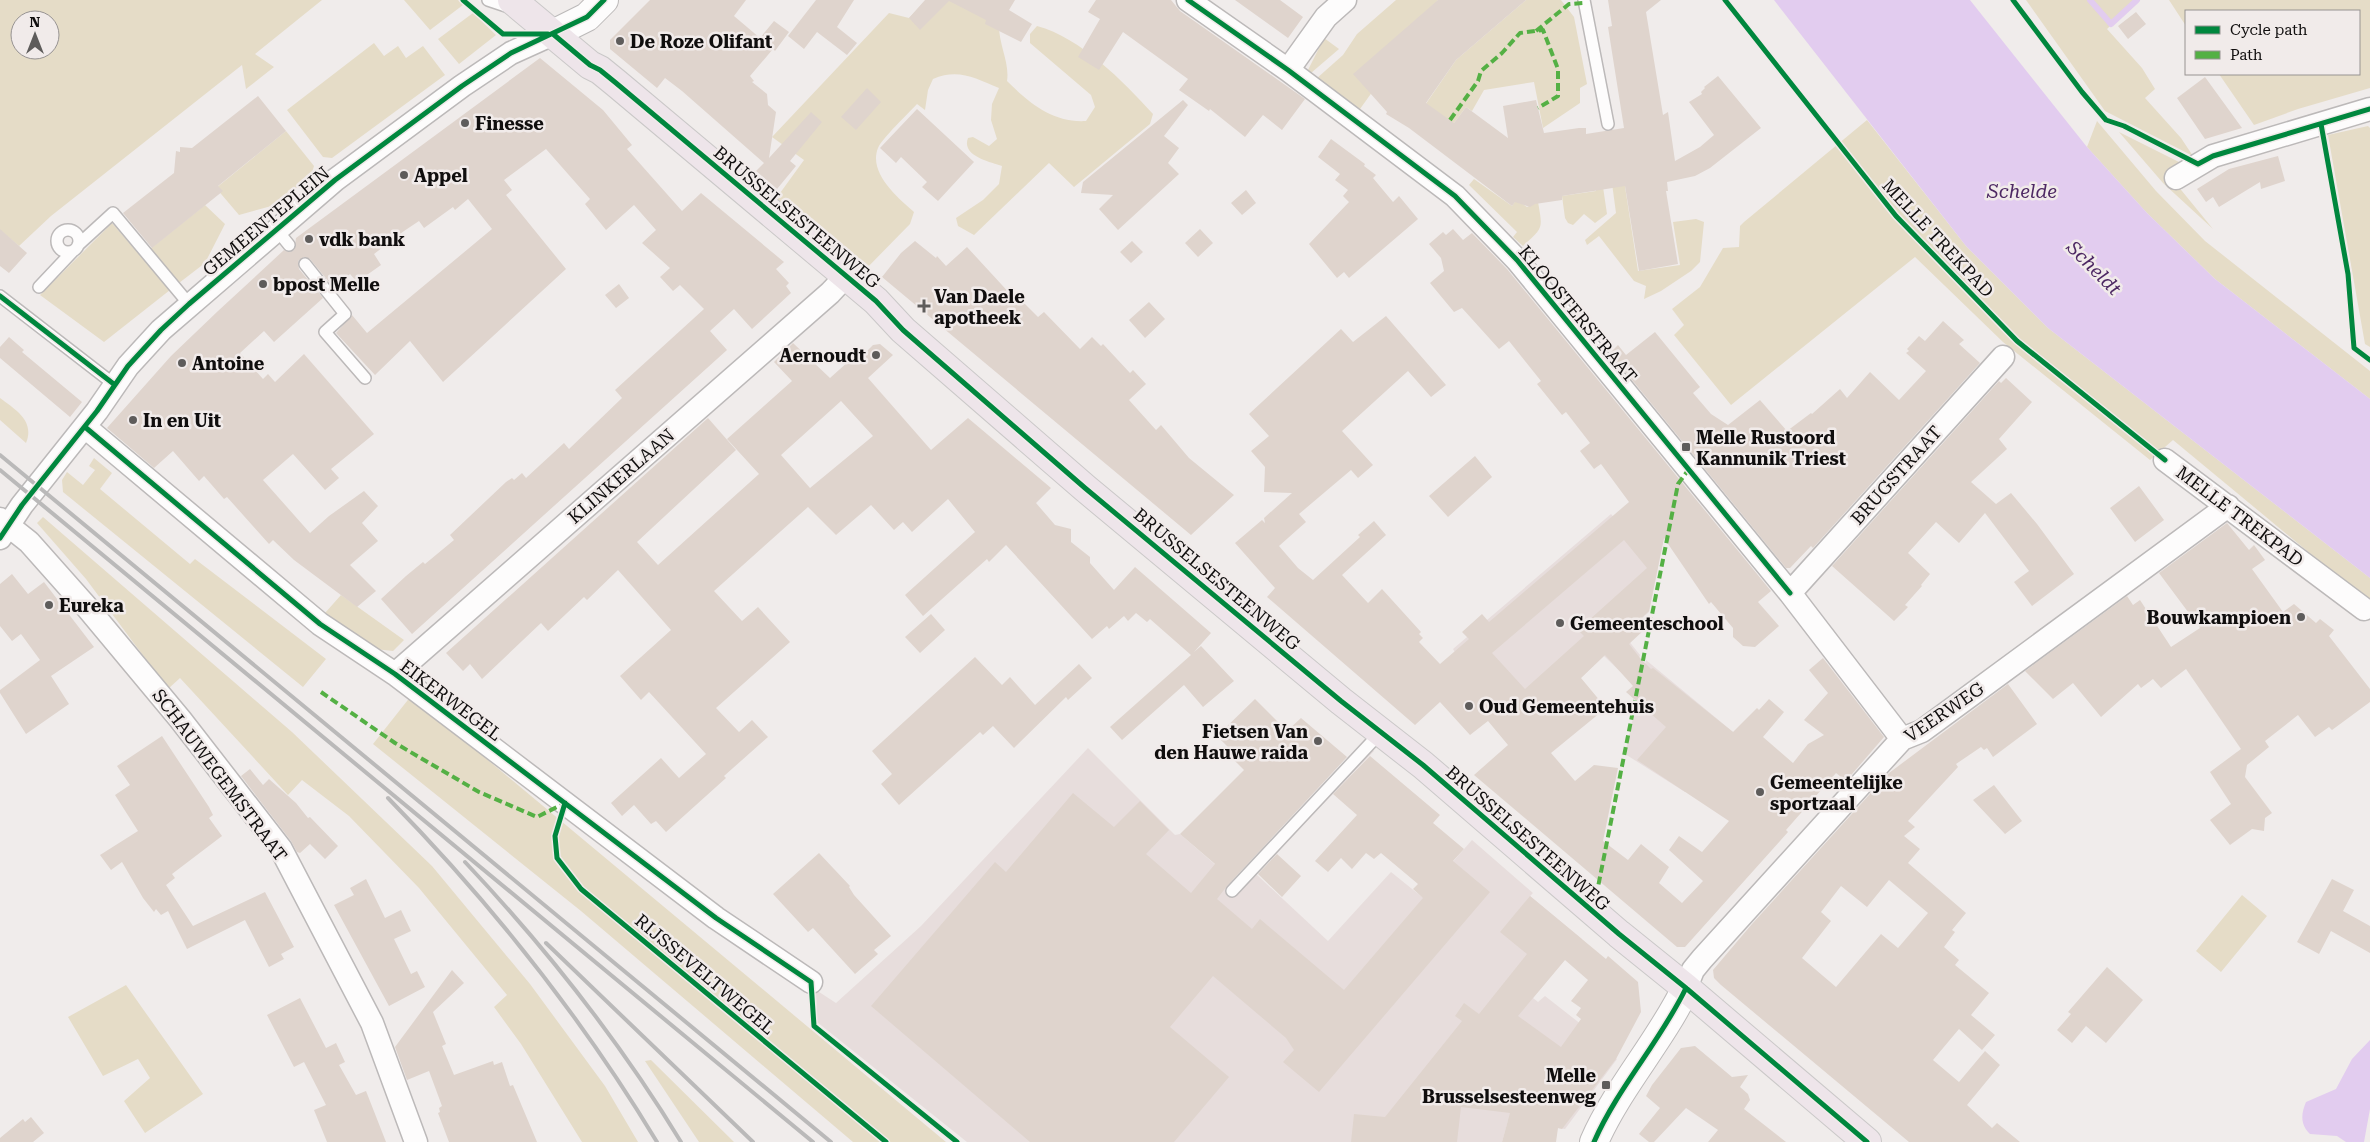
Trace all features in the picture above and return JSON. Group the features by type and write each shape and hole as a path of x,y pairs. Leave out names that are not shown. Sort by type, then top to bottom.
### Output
{"main road":[{"path":"553,34 587,17 604,0"},
{"name":"BRUSSELSESTEENWEG","path":"520,6 590,66 600,70 611,79 876,301 909,336 1085,488 1423,765 1619,934 1686,988 1867,1142"},
{"path":"1594,1142 1604,1118 1670,1019 1686,988"}],"street":[{"name":"KLOOSTERSTRAAT","path":"1188,0 1288,70 1455,196 1517,260 1790,593 1902,739"},
{"path":"1288,70 1326,17 1345,0"},
{"name":"GEMEENTEPLEIN","path":"85,427 144,347 189,304 283,238 335,180 462,86 511,53 553,34"},
{"path":"2176,178 2213,156 2370,109"},
{"name":"KLINKERLAAN","path":"395,674 822,300 846,276"},
{"name":"BRUGSTRAAT","path":"1790,593 2003,358"},
{"path":"3,527 85,427"},
{"name":"EIKERWEGEL","path":"85,427 320,624 395,674 716,918 811,982"},
{"name":"MELLE TREKPAD","path":"2166,460 2364,608"},
{"name":"VEERWEG","path":"1686,988 1693,970 1702,959 1902,739 1922,731 2228,506"},
{"name":"SCHAUWEGEMSTRAAT","path":"3,527 30,542 91,612 180,718 281,849 372,1023 416,1142"}],"lane":[{"path":"488,0 520,6"},
{"path":"1584,0 1608,124"},
{"path":"39,287 75,248 112,213 189,304"},
{"path":"305,264 345,314 325,332 365,378"},
{"path":"0,296 115,385"},
{"path":"1232,891 1381,732"}],"shaded area":[{"path":"0,0 322,0 255,54 274,67 246,89 242,65 51,216 19,246 0,230"},
{"path":"404,0 458,0 463,5 430,30"},
{"path":"926,0 968,0 999,23 1000,38 1007,67 1007,81 1042,110 1063,119 1086,121 1095,107 1091,95 1030,43 1030,34 1037,26 1069,40 1085,50 1115,75 1153,114 1150,124 1074,187 1049,163 974,235 958,226 956,218 983,200 999,184 1002,166 973,154 967,144 968,138 973,137 989,146 997,139 991,120 992,104 999,88 959,74 950,74 933,79 928,90 925,110 917,104 890,132 878,148 876,157 877,167 881,176 900,200 914,212 910,224 863,272 775,200 804,160 772,137 889,13 909,18"},
{"path":"1396,0 1438,0 1360,109 1316,79 1343,55 1357,34"},
{"path":"1526,0 1561,0 1574,17 1587,84 1580,88 1580,103 1543,128 1534,82 1484,90 1472,111 1466,107 1454,123 1421,111 1456,60"},
{"path":"2026,0 2137,0 2107,29 2142,68 2155,89 2145,98 2181,138 2193,156 2105,111"},
{"path":"2169,0 2370,0 2370,88 2298,109 2254,125 2220,75 2360,75 2360,10 2185,10 2185,24"},
{"path":"473,13 496,35 459,64 438,39"},
{"path":"1324,38 1339,49 1311,73 1308,70"},
{"path":"374,43 384,56 398,46 406,58 423,46 445,75 332,158 323,157 287,110"},
{"path":"1867,120 1966,246 2048,328 2370,578 2370,603 2173,440 2150,460 2003,342 1915,257 1731,405 1674,335 1684,325 1672,309 1700,287 1723,248 1739,247 1740,226 1744,222"},
{"path":"2097,121 2156,191 2205,241 2370,371 2370,399 2215,279 2147,213 2087,147"},
{"path":"2368,126 2370,128 2370,347 2365,344 2328,135"},
{"path":"286,131 314,166 311,176 275,205 239,215 216,188"},
{"path":"2119,132 2179,162 2180,167 2173,180 2213,229 2163,183"},
{"path":"1611,176 1624,180 1638,271 1680,265 1673,222 1696,219 1704,222 1700,262 1691,271 1661,291 1644,299 1646,286 1634,281 1599,236 1587,245 1585,240 1616,213"},
{"path":"1474,179 1512,206 1516,200 1527,207 1538,202 1541,218 1540,227 1523,246 1513,237 1517,232 1469,185"},
{"path":"1603,187 1607,214 1595,223 1584,214 1573,225 1568,223 1565,218 1562,196 1596,191 1596,188"},
{"path":"205,205 225,224 205,263 179,283 150,249"},
{"path":"112,223 170,290 104,342 40,295"},
{"path":"0,398 18,412 26,422 28,435 26,443 0,420"},
{"path":"94,458 112,473 100,489 190,564 195,559 326,659 303,687 63,492 62,480 67,472 83,485 95,470 89,466"},
{"name":"Gemeenteschool","path":"1674,487 1649,612 1624,635 1640,655 1633,684 1604,656 1510,745 1453,649 1611,514 1615,519"},
{"path":"43,517 292,732 432,866 530,984 605,1086 638,1142 582,1142 521,1044 494,1007 507,995 419,888 349,816 302,780 288,795 180,678 168,689 86,579 37,523"},
{"path":"341,595 404,640 393,651 375,649 325,613"},
{"name":"Gemeenteschool","path":"1646,660 1733,732 1685,792 1625,754"},
{"path":"411,696 946,1142 853,1142 581,911 373,744"},
{"path":"1365,742 1374,751 1256,874 1328,941 1391,872 1422,897 1472,840 1533,893 1530,896 1582,939 1533,998 1538,1002 1545,996 1591,1032 1590,1039 1617,1059 1565,1129 1508,1121 1502,1142 967,1142 817,1022 816,990 836,1003 921,926 1088,748 1175,835 1180,834 1234,881"},
{"path":"2242,895 2267,916 2221,972 2196,951"},
{"path":"126,985 203,1094 145,1133 124,1101 150,1078 138,1059 103,1076 68,1017"},
{"path":"651,1060 734,1142 699,1142 645,1061"}],"water":[{"name":"Schelde","path":"1774,0 1970,0 2087,147 2147,213 2215,279 2370,399 2370,578 2048,328 1966,246"},
{"path":"2370,1040 2370,1109 2364,1142 2346,1142 2337,1136 2310,1134 2304,1126 2302,1119 2306,1102 2336,1089 2352,1059"}],"building":[{"path":"650,0 746,0 734,16 760,38 774,21 789,32 775,51 773,49 750,76 754,81 752,82 767,94 768,105 776,112 769,158 811,112 822,122 790,161 796,166 777,189 756,171 764,163 682,91 665,78 657,88 610,49 610,40"},
{"path":"816,0 854,0 837,27 857,43 847,55 817,32 804,49 788,36"},
{"path":"925,0 1015,0 1009,10 1032,24 1021,42 985,24 986,20 949,1 920,30 909,18"},
{"path":"1096,0 1171,0 1180,11 1305,99 1282,130 1263,115 1245,137 1210,109 1209,111 1179,90 1188,79 1123,32 1099,70 1078,57 1100,19 1088,12"},
{"path":"1235,0 1280,0 1303,17 1288,38"},
{"path":"1438,0 1526,0 1456,60 1426,103 1454,123 1466,107 1508,138 1503,106 1536,100 1544,133 1586,128 1586,134 1624,128 1608,27 1612,26 1608,0 1661,0 1646,12 1663,115 1668,112 1675,161 1700,147 1714,135 1689,102 1702,94 1701,92 1704,87 1718,76 1761,128 1710,168 1695,176 1667,182 1668,191 1666,191 1678,264 1639,271 1625,186 1562,196 1562,200 1535,204 1530,207 1515,202 1512,206 1409,128 1386,114 1387,112 1353,74"},
{"path":"2136,12 2146,24 2128,39 2118,26"},
{"path":"540,58 603,110 632,145 627,149 682,211 701,193 784,262 776,269 789,283 786,286 791,293 752,329 734,309 710,331 727,350 412,634 381,599 423,562 425,564 454,540 450,535 506,482 512,478 514,480 522,473 526,478 564,443 569,449 622,398 615,390 704,309 680,285 673,291 660,277 670,268 642,243 656,230 634,205 606,230 585,204 590,199 546,149 504,180 512,190 506,195 566,269 443,382 410,341 375,375 336,333 352,315 367,333 492,229 468,199 455,210 453,207 424,228 419,221 404,231 374,254 381,265 357,282 350,274 334,288 310,259 304,257 298,261 299,269 323,298 274,342 264,331 240,353 263,379 268,374 275,382 304,354 374,434 331,469 339,478 325,490 293,454 263,480 310,533 329,516 364,491 378,506 362,523 378,541 350,565 376,591 357,607 294,560 273,540 269,544 227,497 224,499 204,476 199,481 173,451 154,468 107,428 171,356 218,311 284,250 290,252 294,250 296,238"},
{"path":"2205,77 2242,128 2205,139 2177,98"},
{"path":"867,88 881,102 856,130 841,117"},
{"path":"258,96 286,131 218,186 223,191 152,248 123,213 174,173 176,151 180,152 180,147 192,148"},
{"path":"1183,100 1188,105 1164,136 1179,148 1168,163 1179,174 1118,230 1099,209 1113,195 1081,193 1083,182"},
{"path":"917,109 974,162 938,201 922,187 927,182 901,157 896,163 880,148"},
{"path":"1331,139 1365,164 1364,166 1376,175 1373,178 1393,202 1399,196 1418,219 1349,278 1344,272 1337,278 1309,244 1349,202 1343,196 1348,190 1335,180 1340,174 1318,157"},
{"path":"2278,156 2285,181 2261,189 2260,182 2219,207 2213,197 2206,202 2197,189 2229,169"},
{"path":"1246,190 1256,203 1242,215 1231,203"},
{"path":"0,229 27,253 9,273 0,266"},
{"path":"1200,229 1213,243 1198,257 1185,243"},
{"path":"1453,229 1463,240 1472,233 1507,269 1771,591 1758,602 1779,626 1755,647 1743,646 1733,637 1733,628 1711,602 1709,604 1664,538 1649,611 1637,622 1644,630 1629,644 1640,658 1651,669 1653,668 1733,732 1769,699 1784,712 1763,737 1793,763 1808,744 1824,735 1804,720 1828,693 1809,670 1823,658 1884,737 1846,781 1836,773 1786,830 1788,832 1685,947 1677,947 1474,775 1508,745 1488,721 1470,735 1440,702 1415,725 1267,597 1275,588 1235,543 1262,520 1265,523 1264,518 1292,493 1264,492 1265,467 1251,451 1269,436 1249,414 1341,329 1353,342 1386,316 1446,385 1431,397 1408,371 1342,431 1373,465 1358,478 1351,470 1299,514 1306,522 1279,546 1298,568 1313,580 1360,537 1358,535 1374,521 1386,535 1342,575 1368,603 1382,589 1421,632 1419,634 1423,638 1419,642 1440,664 1469,639 1462,632 1482,614 1489,622 1629,502 1601,464 1594,469 1580,451 1590,443 1566,412 1562,415 1537,384 1541,381 1509,341 1499,349 1462,308 1454,312 1430,283 1444,271 1441,258 1429,244 1443,232 1446,235","holes":["1624,540 1647,568 1578,630 1584,636 1525,689 1492,653","1605,655 1633,686 1626,692 1666,727 1637,760 1729,821 1702,852 1679,836 1669,850 1703,881 1682,903 1659,883 1669,867 1641,844 1628,860 1603,841 1618,768 1594,765 1575,781 1551,753 1606,708 1581,678"]},
{"path":"915,241 936,258 937,256 946,266 967,247 1013,297 1016,295 1038,317 1044,312 1080,349 1092,337 1101,346 1103,344 1130,373 1133,370 1146,384 1129,400 1156,430 1161,425 1189,458 1234,495 1191,535 882,277 901,253"},
{"path":"1132,241 1143,252 1131,263 1120,252"},
{"path":"619,284 629,298 616,308 605,295"},
{"path":"1149,302 1165,319 1145,338 1129,320"},
{"path":"1943,321 1964,340 1959,344 1980,363 1813,548 1811,546 1790,568 1786,568 1610,353 1618,345 1626,355 1655,332 1700,387 1693,393 1711,414 1728,425 1760,400 1787,431 1812,414 1840,389 1847,398 1870,372 1899,400 1926,371 1906,353 1909,351 1907,349 1919,336 1925,341"},
{"path":"9,337 24,350 22,352 82,402 70,417 0,358 0,347"},
{"path":"793,343 830,378 859,352 866,352 873,345 880,344 893,355 868,378 931,450 968,418 1051,488 1036,503 1055,525 1071,529 1071,542 1090,557 1090,563 1114,590 1135,567 1211,633 1194,652 1201,646 1234,681 1203,707 1184,685 1122,740 1110,727 1191,655 1150,619 1147,622 1136,613 1128,621 1124,616 1109,629 1107,626 1092,639 1006,545 989,562 987,559 923,616 905,595 975,532 948,499 912,532 903,522 894,530 871,505 836,535 808,507 714,591 742,621 758,607 790,642 716,708 739,732 752,720 768,737 666,832 656,821 651,824 634,805 622,816 611,803 661,758 679,778 706,754 649,692 641,700 620,676 671,630 618,570 587,600 584,597 548,631 541,623 482,679 470,664 463,671 446,653 708,418 736,450 637,542 658,565 759,474 727,439 792,381 774,362","holes":["841,401 873,436 810,488 781,455"]},
{"path":"2006,378 2032,402 1999,439 2007,449 1971,482 1996,504 2011,493 2074,574 2032,606 2014,582 2029,571 1985,513 1959,543 1936,522 1908,553 1930,574 1905,605 1908,607 1894,621 1832,566 1999,381 2001,383"},
{"path":"1475,456 1492,477 1448,517 1429,496"},
{"path":"2139,486 2164,520 2135,542 2110,508"},
{"path":"2227,523 2249,550 2254,545 2265,560 2252,569 2283,612 2294,604 2316,623 2320,619 2334,630 2329,636 2370,689 2370,702 2332,730 2329,727 2315,737 2298,715 2265,741 2269,747 2247,765 2245,777 2272,813 2265,818 2264,831 2252,829 2230,845 2210,820 2231,804 2210,772 2241,749 2186,669 2161,688 2153,679 2141,688 2138,684 2101,717 2073,683 2053,699 2025,671 2127,596 2133,605 2140,600 2171,647 2200,628 2159,573"},
{"path":"12,574 28,594 44,582 94,647 51,676 69,704 26,734 0,693 0,690 40,660 21,634 12,641 0,626 0,584"},
{"path":"931,614 945,630 920,653 905,637"},
{"path":"975,657 1002,685 1010,677 1035,705 1079,664 1092,678 1068,700 1066,697 1014,748 993,726 983,735 980,732 899,805 881,784 892,774 872,751"},
{"path":"2008,684 2037,724 1993,757 1987,748 1984,750 1981,747 1956,764 1958,767 1908,821 1915,827 1904,836 1920,849 1908,863 1966,913 1952,930 1955,932 1944,947 1959,960 1955,965 1989,993 1971,1015 1995,1035 1982,1050 1959,1029 1933,1060 1959,1082 1985,1051 2000,1065 1967,1105 1992,1128 1997,1123 2020,1142 1909,1142 1714,978 1713,970 1752,924 1889,773","holes":["1889,880 1928,913 1898,948 1881,934 1836,987 1802,958 1831,921 1821,912 1841,886 1867,907"]},
{"path":"1255,699 1287,731 1301,718 1347,757 1217,899 1252,929 1260,919 1344,990 1423,898 1413,889 1418,884 1381,853 1374,859 1366,853 1352,869 1341,858 1328,872 1315,861 1357,815 1333,794 1370,756 1440,815 1433,823 1464,849 1453,861 1490,892 1319,1092 1283,1062 1294,1050 1286,1038 1213,976 1170,1027 1229,1077 1174,1142 1030,1142 871,1006 995,862 1006,872 1073,793 1114,827 1140,801 1169,830 1146,854 1191,893 1215,864 1180,834 1244,770 1228,754 1232,751 1217,736"},
{"path":"162,736 209,807 213,815 209,818 222,836 172,874 175,878 166,885 193,926 265,892 294,947 281,954 284,959 269,967 245,920 187,949 168,911 161,915 156,909 154,912 143,898 122,862 111,870 100,855 138,831 115,795 130,785 117,766"},
{"path":"250,769 263,785 269,779 296,803 308,818 310,817 338,846 325,859 310,844 300,853 297,852 291,841 241,776"},
{"path":"1994,785 2022,821 2005,834 1973,800"},
{"path":"819,853 850,886 854,895 891,936 874,950 878,954 855,974 813,928 808,932 773,894"},
{"path":"1277,854 1301,876 1282,897 1258,874"},
{"path":"366,879 385,918 401,910 411,931 394,939 411,974 417,971 425,987 389,1006 334,905 354,895 350,888"},
{"path":"2332,879 2354,890 2343,911 2370,926 2370,953 2331,931 2319,954 2297,942"},
{"path":"1530,896 1606,959 1608,956 1638,982 1641,1012 1616,1059 1562,1129 1558,1128 1556,1142 1502,1142 1510,1113 1461,1107 1457,1142 1351,1142 1354,1114 1385,1117 1462,1021 1455,1016 1464,1003 1479,1014 1527,954 1500,932","holes":["1565,960 1588,980 1571,1001 1581,1008 1576,1015 1581,1019 1561,1047 1518,1016"]},
{"path":"2107,967 2143,1000 2106,1043 2086,1026 2072,1043 2057,1030 2071,1014 2068,1012"},
{"path":"452,970 464,983 433,1012 446,1044 442,1046 454,1075 493,1061 494,1065 502,1062 510,1086 513,1085 537,1142 449,1142 438,1113 440,1112 439,1108 442,1106 429,1071 407,1080 395,1047"},
{"path":"300,998 326,1048 336,1043 345,1062 339,1065 356,1095 366,1091 386,1142 327,1142 314,1110 326,1105 304,1062 294,1067 267,1015"},
{"path":"1695,1046 1732,1077 1748,1075 1740,1087 1748,1094 1750,1100 1744,1109 1786,1142 1708,1142 1718,1130 1686,1108 1654,1142 1649,1142 1639,1134 1660,1108 1646,1096 1652,1085 1681,1048"},
{"path":"31,1117 44,1133 33,1142 0,1142 0,1138 23,1119 25,1122"}],"waterway":[{"path":"2090,0 2111,24 2137,0"}],"railway":[{"path":"0,455 831,1142"},
{"path":"0,470 813,1142"},
{"path":"388,798 463,878 533,962 566,1005 628,1095 657,1142"},
{"path":"465,862 553,961 607,1031 681,1142"},
{"path":"546,943 753,1142"}],"marked path":[{"path":"1536,31 1569,4 1584,3"},
{"path":"1450,120 1478,81 1481,71 1502,53 1520,33 1543,30 1558,69 1558,96 1538,108"},
{"path":"1585,904 1598,887 1678,484 1689,469"},
{"path":"321,692 395,743 479,792 537,817 565,803"}],"cycle path":[{"path":"463,0 503,34 548,34"},
{"path":"0,538 22,505 97,411 128,366 161,330 189,304 335,180 462,86 511,53 587,17 604,0"},
{"path":"1188,0 1288,70 1455,196 1517,260 1790,593"},
{"path":"1725,0 1896,216 2017,341 2165,460"},
{"path":"2013,0 2082,92 2106,120 2124,126 2198,164 2213,156 2370,109"},
{"path":"553,34 590,65 600,70 616,83 876,301 903,330 1085,488 1341,701 1423,765 1619,934 1686,988 1867,1142"},
{"path":"2321,124 2348,274 2354,348 2370,360"},
{"path":"0,296 115,385"},
{"path":"85,427 320,624 395,674 716,918 811,982 814,1026 957,1142"},
{"name":"RIJSSEVELTWEGEL","path":"565,803 555,836 557,858 581,889 886,1142"},
{"path":"1594,1142 1615,1102 1676,1008 1686,988"}],"place":[{"name":"De Roze Olifant","path":"620,41"},
{"name":"Finesse","path":"465,123"},
{"name":"Appel","path":"404,175"},
{"name":"vdk bank","path":"309,239"},
{"name":"bpost Melle","path":"263,284"},
{"name":"Van Daele apotheek","path":"924,306"},
{"name":"Aernoudt","path":"876,355"},
{"name":"Antoine","path":"182,363"},
{"name":"In en Uit","path":"133,420"},
{"name":"Melle Rustoord Kannunik Triest","path":"1686,447"},
{"name":"Eureka","path":"49,605"},
{"name":"Bouwkampioen","path":"2301,617"},
{"name":"Gemeenteschool","path":"1560,623"},
{"name":"Oud Gemeentehuis","path":"1469,706"},
{"name":"Fietsen Van den Hauwe raida","path":"1318,741"},
{"name":"Gemeentelijke sportzaal","path":"1760,792"},
{"name":"Melle Brusselsesteenweg","path":"1606,1085"}],"water label":[{"name":"Scheldt","path":"2094,268"}]}
